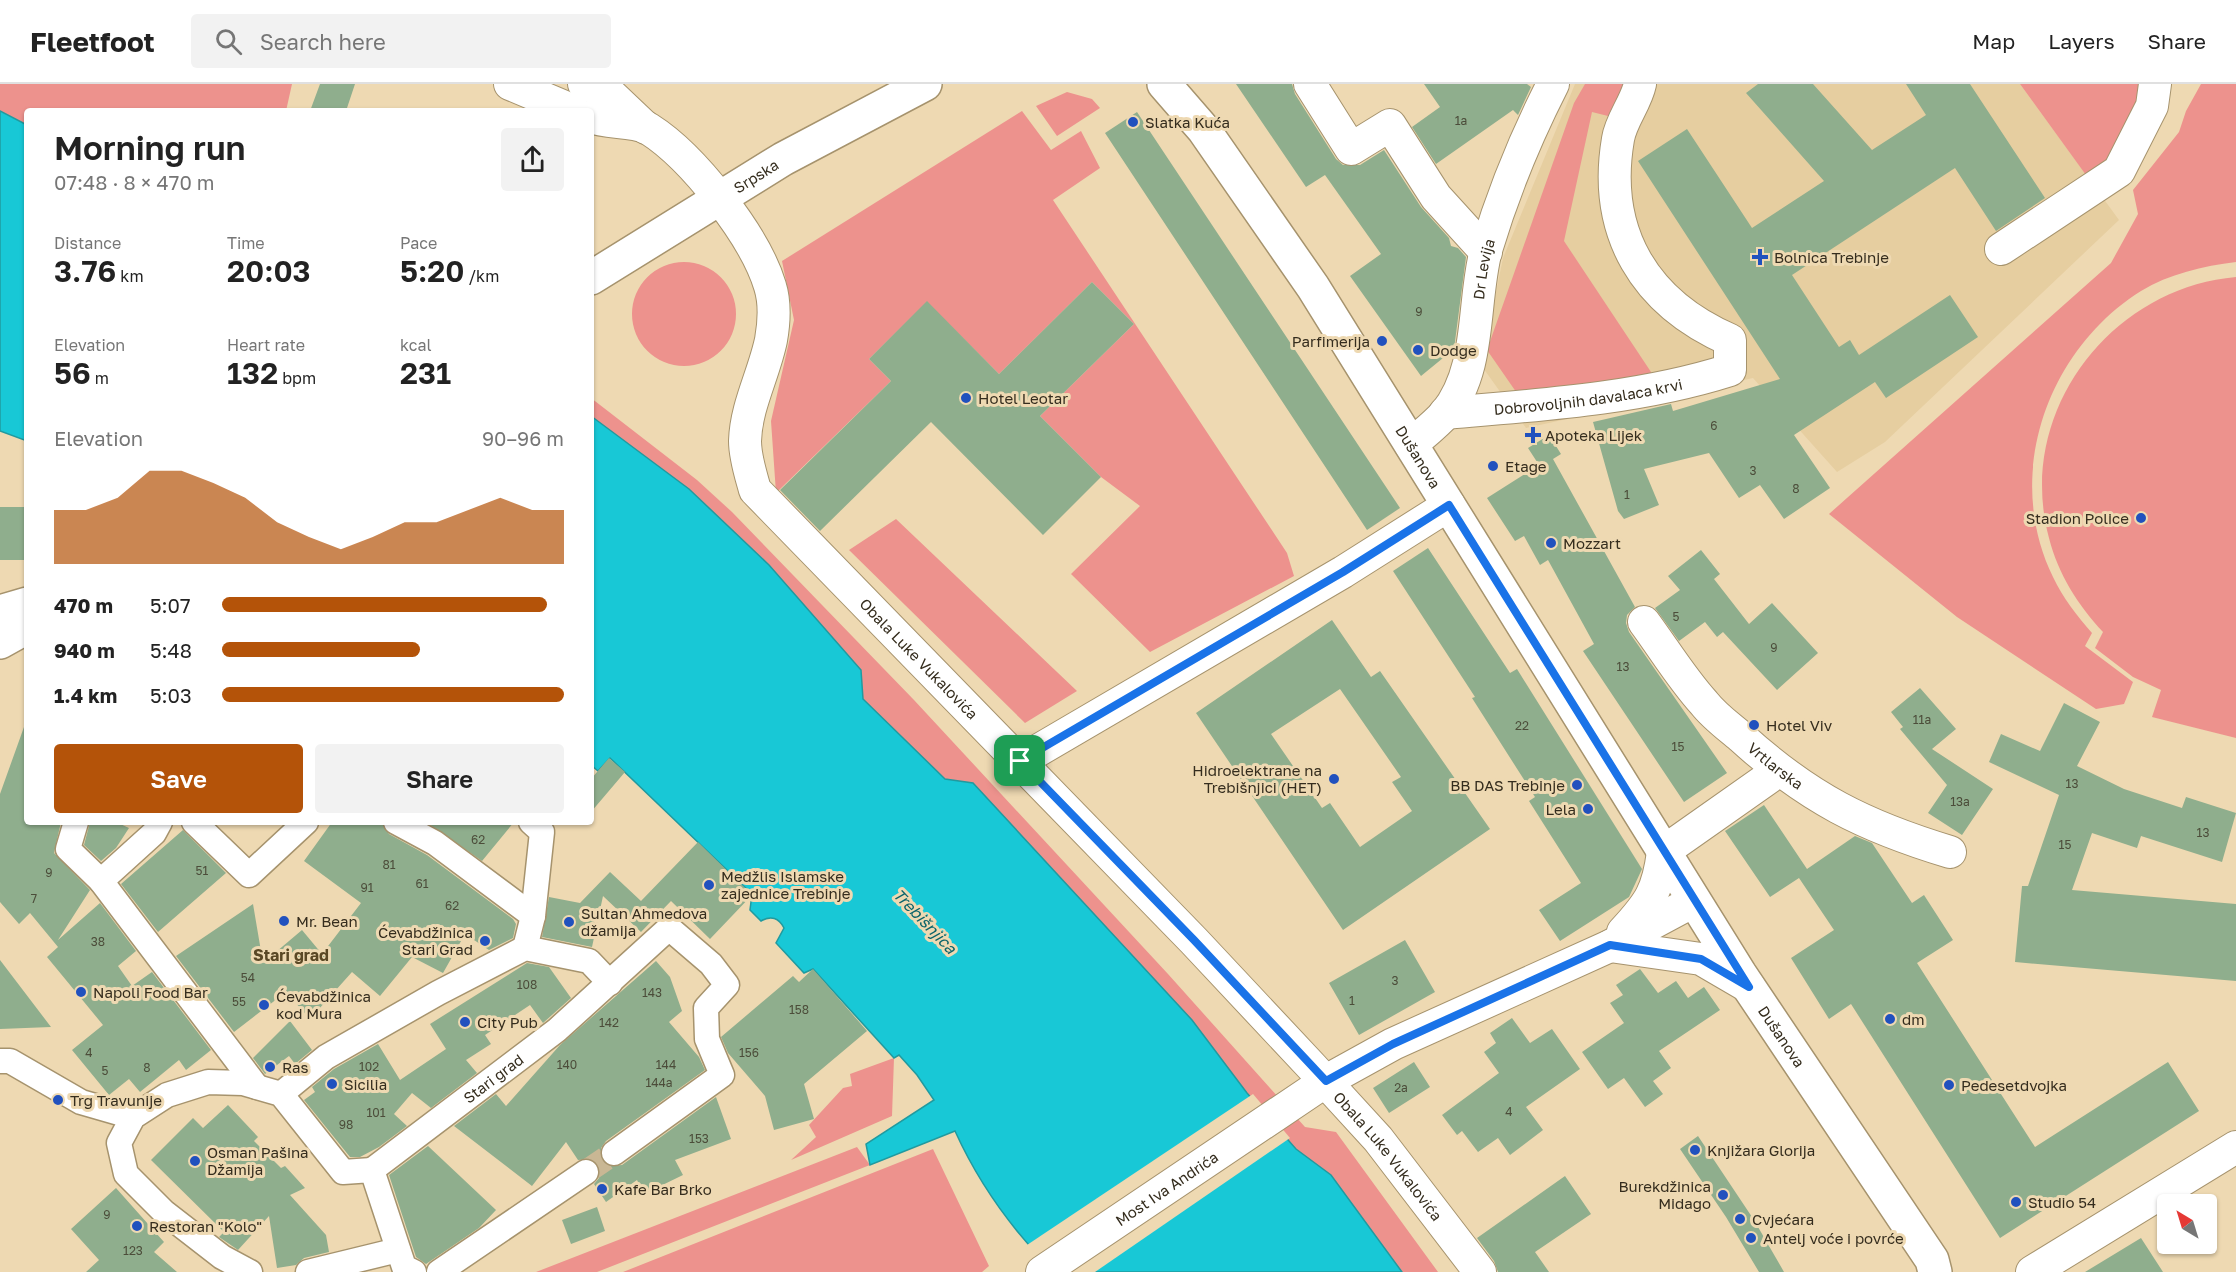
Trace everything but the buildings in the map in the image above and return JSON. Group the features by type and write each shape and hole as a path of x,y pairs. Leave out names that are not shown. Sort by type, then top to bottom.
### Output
{"street":[{"path":"510,84 597,102"},
{"name":"Srpska","path":"594,276 783,159 925,84"},
{"name":"Dušanova","path":"1164,84 1180,100 1221,154 1313,287 1694,901 1749,987 1939,1268"},
{"path":"1177,84 1221,154"},
{"path":"1310,84 1351,149 1390,125 1436,197 1486,252"},
{"name":"Dr Levija","path":"1411,445 1445,413 1465,373 1477,322 1486,252 1521,151 1553,84"},
{"name":"Dobrovoljnih davalaca krvi","path":"1445,413 1542,405 1689,383 1730,370 1730,340 1704,328 1672,307 1648,281 1623,233 1614,196 1618,138 1640,84"},
{"path":"2001,249 2119,171 2152,106 2155,84"},
{"name":"Obala Luke Vukalovića","path":"597,102 646,128 692,166 720,200 760,260 771,289 773,314 771,340 748,414 745,442 755,490 1194,940 1326,1081 1378,1139 1480,1272"},
{"path":"1020,761 1343,572 1449,505"},
{"path":"0,612 24,605"},
{"name":"Vrtlarska","path":"1644,622 1704,704 1778,771 1818,798 1860,820 1904,838 1950,852"},
{"path":"0,642 24,629"},
{"path":"1610,945 1642,911 1656,891 1664,852 1778,771"},
{"path":"75,825 68,849 101,881 257,1087"},
{"path":"101,881 153,833 158,825"},
{"path":"197,825 249,875 303,825"},
{"path":"402,825 435,843 533,916"},
{"path":"525,948 533,916 542,832 534,825"},
{"name":"Most Iva Andrića","path":"1042,1272 1326,1081 1393,1044 1610,945 1694,901"},
{"name":"Stari grad","path":"372,1170 558,1030 669,928 711,964 727,985 706,1008 707,1039 723,1075 614,1153"},
{"path":"1610,945 1701,959 1749,987"},
{"path":"281,1094 326,1057 438,993 525,948 589,962 610,983"},
{"path":"0,1061 10,1061 81,1102 133,1117"},
{"path":"250,1272 222,1257 164,1212 126,1174 119,1143 133,1117 167,1095 208,1083 243,1083 281,1094 344,1172 372,1170 404,1267 414,1272"},
{"path":"2031,1272 2236,1147"},
{"path":"439,1272 586,1172"},
{"path":"308,1272 399,1250"}],"shaded area":[{"path":"0,84 292,84 287,108 24,108 24,123 0,111"},
{"path":"1575,84 2020,84 2119,220 1885,442 1837,472 1753,378 1526,428 1481,365 1503,258"},
{"path":"1585,84 1629,84 1616,118 1592,112 1564,241 1653,375 1521,399 1487,350 1574,103"},
{"path":"2020,84 2148,84 2129,135 2091,182"},
{"path":"2201,84 2236,84 2236,262 2199,268 2163,280 2141,291 2108,316 2081,346 2059,381 2043,418 2034,457 2032,498 2039,538 2053,577 2061,592 2092,633 2085,646 2133,682 2124,704 2096,709 1957,617 1829,514 2111,263 2138,214 2133,190 2179,132 2186,111"},
{"path":"1067,92 1092,99 1100,108 1057,136 1036,106"},
{"path":"1022,111 1051,150 1081,131 1100,168 1053,200 1287,553 1294,576 1150,652 1071,574 1140,506 1101,477 1040,416 1134,324 1092,282 999,374 927,302 869,359 891,381 776,493 771,421 794,320 782,261"},
{"path":"684,262 704,266 721,277 732,294 736,314 732,334 721,351 704,362 684,366 664,362 647,351 636,334 632,314 636,294 647,277 664,266"},
{"name":"Stadion Police","path":"2236,277 2236,738 2152,717 2161,690 2133,677 2095,648 2103,632 2077,600 2063,576 2049,538 2042,491 2046,446 2060,403 2082,365 2112,331 2149,305 2190,286"},
{"path":"594,400 697,480 732,512 914,700 1168,974 1305,1127 1336,1132 1438,1272 1402,1272 1331,1175 1296,1149 1247,1093 1192,1020 973,783 945,780 863,699 861,670 769,565 689,489 594,418"},
{"path":"896,519 1077,691 1025,723 849,550"},
{"path":"894,1058 892,1116 791,1160 816,1137 809,1125 843,1088 852,1086 850,1074"},
{"path":"857,1147 870,1165 597,1272 536,1272"},
{"path":"933,1149 989,1266 982,1272 623,1272"}],"water":[{"path":"0,111 24,123 24,440 0,431"},
{"name":"Trebišnjica","path":"594,418 689,489 769,565 861,670 863,699 945,779 973,783 1192,1020 1247,1093 1296,1149 1331,1175 1402,1272 1054,1272 998,1206 964,1151 955,1131 870,1165 866,1144 934,1100 917,1075 899,1055 894,1058 813,969 804,973 776,943 784,928 780,922 774,918 761,921 750,910 752,894 610,758 598,771 594,768"}],"pier":[{"path":"1253,1094 1290,1138 1095,1272 1050,1272 1024,1247"}],"tunnel":[{"path":"586,1172 614,1153"}],"place":[{"name":"Slatka Kuća","path":"1133,122"},
{"name":"Bolnica Trebinje","path":"1760,257"},
{"name":"Parfimerija","path":"1382,341"},
{"name":"Dodge","path":"1418,350"},
{"name":"Hotel Leotar","path":"966,398"},
{"name":"Apoteka Lijek","path":"1533,435"},
{"name":"Etage","path":"1493,466"},
{"name":"Stadion Police","path":"2141,518"},
{"name":"Mozzart","path":"1551,543"},
{"name":"Hotel Viv","path":"1754,725"},
{"name":"Hidroelektrane na Trebišnjici (HET)","path":"1334,779"},
{"name":"BB DAS Trebinje","path":"1577,785"},
{"name":"Lela","path":"1588,809"},
{"name":"Medžlis Islamske zajednice Trebinje","path":"709,885"},
{"name":"Mr. Bean","path":"284,921"},
{"name":"Sultan Ahmedova džamija","path":"569,922"},
{"name":"Ćevabdžinica Stari Grad","path":"485,941"},
{"name":"Napoli Food Bar","path":"81,992"},
{"name":"Ćevabdžinica kod Mura","path":"264,1005"},
{"name":"dm","path":"1890,1019"},
{"name":"City Pub","path":"465,1022"},
{"name":"Ras","path":"270,1067"},
{"name":"Sicilia","path":"332,1084"},
{"name":"Pedesetdvojka","path":"1949,1085"},
{"name":"Trg Travunije","path":"58,1100"},
{"name":"Knjižara Glorija","path":"1695,1150"},
{"name":"Osman Pašina Džamija","path":"195,1161"},
{"name":"Kafe Bar Brko","path":"602,1189"},
{"name":"Burekdžinica Midago","path":"1723,1195"},
{"name":"Studio 54","path":"2016,1202"},
{"name":"Cvjećara","path":"1740,1219"},
{"name":"Restoran \"Kolo\"","path":"137,1226"},
{"name":"Antelj voće i povrće","path":"1751,1238"}],"district":[{"name":"Stari grad","path":"291,955"}],"route":[{"path":"1449,505 1535,648 1749,987 1701,959 1610,945 1393,1044 1326,1081 1194,940 1020,761 1343,572 1449,505"}]}
